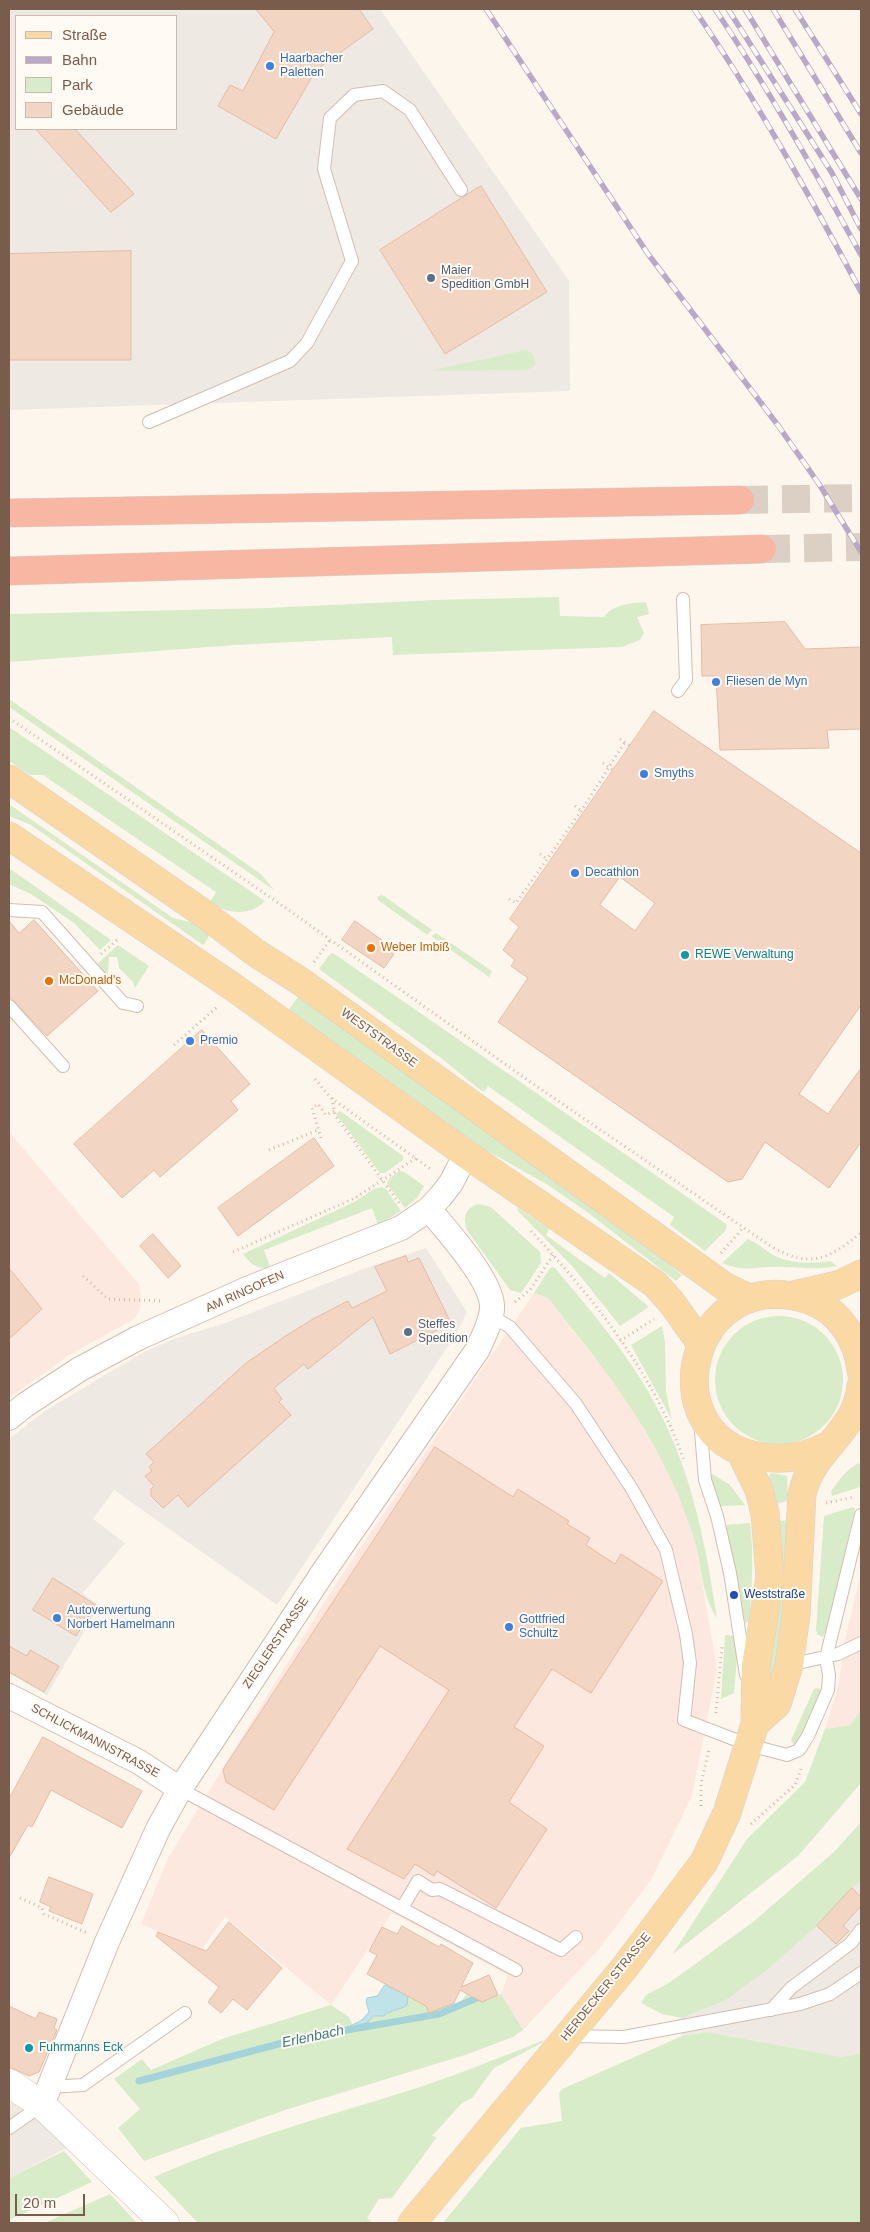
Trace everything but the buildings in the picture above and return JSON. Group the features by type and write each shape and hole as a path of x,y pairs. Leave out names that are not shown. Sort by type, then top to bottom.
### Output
{"highway":[{"path":"9,513 740,500"},
{"path":"9,571 762,549"}],"main road":[{"name":"WESTSTRASSE","path":"9,779 200,911 256,953 300,981 724,1286 749,1298"},
{"path":"9,836 233,987 466,1154 655,1284 672,1303 701,1344"},
{"name":"HERDECKER STRASSE","path":"794,1295 838,1285 861,1274"},
{"name":"HERDECKER STRASSE","path":"412,2223 625,1966 704,1862 727,1813 752,1735 756,1666 770,1577 765,1513 760,1490 740,1453 715,1433 698,1405 694,1374 701,1344 709,1330 724,1312 749,1298 771,1294 794,1295 814,1301 837,1318 855,1344 861,1370"},
{"path":"752,1735 777,1704 789,1665 796,1615 802,1494 805,1479 827,1446 848,1423 860,1399"},
{"path":"740,1453 784,1459 807,1455 827,1446"}],"street":[{"name":"AM RINGOFEN","path":"9,1418 25,1405 80,1369 138,1338 182,1320 247,1289 400,1228 420,1215 451,1183 466,1154"},
{"name":"ZIEGLERSTRASSE","path":"46,2096 107,1942 158,1829 180,1789 324,1571 478,1349 491,1316 492,1306 488,1288 420,1215"},
{"name":"SCHLICKMANNSTRASSE","path":"9,1696 139,1762 180,1789"},
{"path":"9,2083 46,2096 165,2223"}],"lane":[{"path":"149,422 290,362 306,343 352,262 324,169 330,118 354,95 383,91 410,110 461,190"},
{"path":"678,691 686,680 683,599"},
{"path":"9,910 42,912 123,1002 137,1006"},
{"path":"9,1006 63,1066"},
{"path":"491,1316 510,1327 576,1404 632,1489 666,1550 686,1634 690,1664 684,1720 714,1730 752,1735 787,1755 799,1750 808,1736 828,1690 830,1675 826,1658 861,1515"},
{"path":"698,1405 705,1480 717,1516 730,1573 752,1735"},
{"path":"789,1665 826,1658 861,1642"},
{"path":"180,1789 516,1970"},
{"path":"402,1908 418,1881 432,1890 440,1888 561,1950 576,1937"},
{"path":"771,2010 791,1988 851,1943 861,1930"},
{"path":"566,2036 624,2037 800,2004 830,1994 861,1973"},
{"path":"9,2128 46,2096 83,2086 186,2013"}],"path":[{"path":"9,718 330,940 529,1082 744,1228 787,1255 802,1260 818,1259 828,1255 861,1233"},
{"path":"620,739 630,746"},
{"path":"509,899 516,904 559,845 625,742"},
{"path":"603,763 613,770"},
{"path":"575,806 581,811"},
{"path":"540,854 547,859"},
{"path":"312,964 330,940"},
{"path":"174,1045 214,1010"},
{"path":"309,1072 332,1098 427,1166"},
{"path":"332,1098 335,1116 382,1180 420,1215"},
{"path":"321,1138 312,1108 318,1104 326,1115 334,1111"},
{"path":"269,1150 318,1130"},
{"path":"233,1252 355,1198 416,1158"},
{"path":"528,1228 580,1285 620,1341 670,1423 686,1466"},
{"path":"714,1260 744,1228"},
{"path":"530,1290 553,1255"},
{"path":"83,1276 108,1299 169,1301"},
{"path":"620,1341 658,1316"},
{"path":"828,1503 861,1496"},
{"path":"701,1788 714,1730 722,1642"},
{"path":"20,1898 42,1908 44,1914 107,1942"}],"shaded area":[{"path":"9,9 380,9 569,281 570,391 9,410"},
{"path":"9,1132 139,1284 141,1296 140,1309 134,1319 69,1355 9,1398"},
{"name":"Autoverwertung Norbert Hamelmann","path":"426,1248 467,1312 456,1334 277,1605 114,1490 93,1519 125,1543 83,1593 99,1606 47,1695 9,1673 9,1439 45,1411 142,1353 174,1339 225,1323 369,1267"},
{"name":"Gottfried Schultz","path":"534,1293 548,1298 630,1404 666,1468 689,1522 696,1547 717,1669 692,1796 651,1880 599,1949 523,2030 501,1994 508,1975 392,1913 331,2005 225,1917 202,1949 141,1924 168,1858 335,1585"},
{"path":"861,1572 861,1710 850,1725 825,1729 838,1688 845,1640"},
{"path":"861,1881 861,2053 842,2057 707,2032 682,2036 677,2020 726,2000 766,1971 817,1926 852,1888"},
{"path":"9,2083 80,2141 9,2178"}],"green space":[{"path":"524,350 532,353 535,359 535,365 532,368 524,370 432,371 501,356"},
{"path":"559,597 560,616 604,617 612,609 646,602 649,614 637,617 644,633 640,640 622,647 393,655 392,637 236,645 9,662 9,614 268,608 434,600"},
{"path":"9,699 261,874 274,890 9,707"},
{"path":"9,727 265,901 252,910 245,912 223,909 210,902 216,892 43,775 30,775 9,761"},
{"path":"9,804 173,918 194,923 212,932 203,945 31,825 9,816"},
{"path":"9,868 111,940 100,950 74,923 31,894 9,884"},
{"path":"381,895 432,930 427,935 378,900 377,897"},
{"path":"436,933 492,971 489,977 431,936"},
{"path":"118,945 149,966 135,988 133,982 119,968 117,957 109,957 108,973 105,974 98,963"},
{"path":"333,953 725,1223 727,1225 726,1230 705,1251 670,1225 674,1217 488,1086 484,1092 479,1089 441,1058 319,969 329,955"},
{"path":"298,997 486,1131 617,1221 682,1275 676,1281 587,1212 548,1185 468,1140 287,1012"},
{"path":"340,1111 403,1156 403,1160 385,1173 380,1173 336,1114"},
{"path":"399,1171 404,1172 424,1186 417,1198 405,1208 387,1184 389,1179"},
{"path":"382,1187 386,1189 401,1211 378,1225 372,1208 264,1250 270,1267 258,1267 251,1263 243,1254 354,1202 374,1189"},
{"path":"479,1204 491,1207 540,1252 541,1263 521,1293 510,1290 467,1230 466,1213"},
{"path":"518,1208 549,1229 546,1235 605,1278 609,1273 649,1307 620,1326 573,1267 517,1210"},
{"path":"748,1239 775,1256 788,1261 816,1263 830,1261 837,1266 821,1268 748,1268 729,1266 722,1263"},
{"path":"554,1267 597,1318 637,1372 671,1436 697,1512 717,1618 705,1592 696,1546 687,1519 677,1493 650,1439 619,1391 548,1298 534,1293 550,1268"},
{"path":"779,1316 803,1321 824,1335 838,1356 843,1380 838,1404 824,1425 803,1439 779,1444 755,1439 734,1425 720,1404 715,1380 720,1356 734,1335 755,1321"},
{"path":"662,1326 665,1342 666,1392 672,1420 631,1345"},
{"path":"859,1463 861,1468 860,1487 832,1496 831,1492 846,1472"},
{"path":"771,1473 787,1476 788,1501 775,1504 769,1476"},
{"path":"712,1474 729,1484 745,1505 720,1506 711,1478"},
{"path":"853,1507 855,1509 827,1628 823,1637 818,1635 816,1630 824,1516"},
{"path":"790,1520 784,1611 773,1678 767,1700 778,1521"},
{"path":"750,1523 752,1584 749,1621 745,1623 726,1525"},
{"path":"725,1635 734,1636 737,1658 734,1693 721,1699"},
{"path":"814,1689 821,1689 821,1693 799,1742 796,1745 793,1744 791,1740"},
{"path":"861,1710 861,1783 798,1856 672,1955 747,1839 805,1782 825,1729 850,1725"},
{"path":"861,1822 861,1881 852,1888 817,1926 766,1971 726,2000 682,2018 662,2014 641,2003 646,1995 669,1983 753,1922 834,1852"},
{"path":"466,1994 473,1998 475,1995 489,1999 501,1994 523,2030 513,2037 465,2055 285,2110 144,2161 118,2128 140,2109 114,2079 142,2059 151,2070 222,2039 331,2005 349,2017 352,2024 350,2026 376,2015 386,2015 390,2011 401,2009 408,1996 424,2001 429,2013 437,1995 455,2006 461,2003"},
{"path":"707,2032 842,2057 861,2053 861,2223 443,2223 521,2128 562,2121 559,2093 562,2089 682,2036"},
{"path":"544,2040 542,2043 494,2068 472,2098 462,2103 432,2136 437,2137 392,2198 379,2199 367,2218 373,2223 198,2223 154,2177 254,2139 438,2081"},
{"path":"64,2151 92,2182 9,2220 9,2178"},
{"path":"110,2194 137,2223 44,2223"}],"water":[{"path":"385,1985 408,1996 407,2005 384,2016 373,2016 367,2023 350,2028 350,2026 362,2020 369,2012 366,2002 367,1998 377,1996"}],"waterway":[{"name":"Erlenbach","path":"139,2081 301,2038 439,2014 484,1995"}],"tunnel":[{"path":"740,500 861,498"},
{"path":"762,549 861,547"}],"railway":[{"path":"486,9 648,254 777,424 819,484 861,552"},
{"path":"694,9 782,148 861,292"},
{"path":"715,9 791,130 861,255"},
{"path":"728,9 832,173 861,229"},
{"path":"745,9 861,199"},
{"path":"773,9 861,153"},
{"path":"795,9 861,114"}],"place":[{"name":"Haarbacher Paletten","path":"270,66"},
{"name":"Maier Spedition GmbH","path":"431,278"},
{"name":"Fliesen de Myn","path":"716,682"},
{"name":"Smyths","path":"644,774"},
{"name":"Decathlon","path":"575,873"},
{"name":"Weber Imbiß","path":"371,948"},
{"name":"REWE Verwaltung","path":"685,955"},
{"name":"McDonald's","path":"49,981"},
{"name":"Premio","path":"190,1041"},
{"name":"Steffes Spedition","path":"408,1332"},
{"name":"Weststraße","path":"734,1595"},
{"name":"Autoverwertung Norbert Hamelmann","path":"57,1618"},
{"name":"Gottfried Schultz","path":"509,1627"},
{"name":"Fuhrmanns Eck","path":"29,2048"}]}
